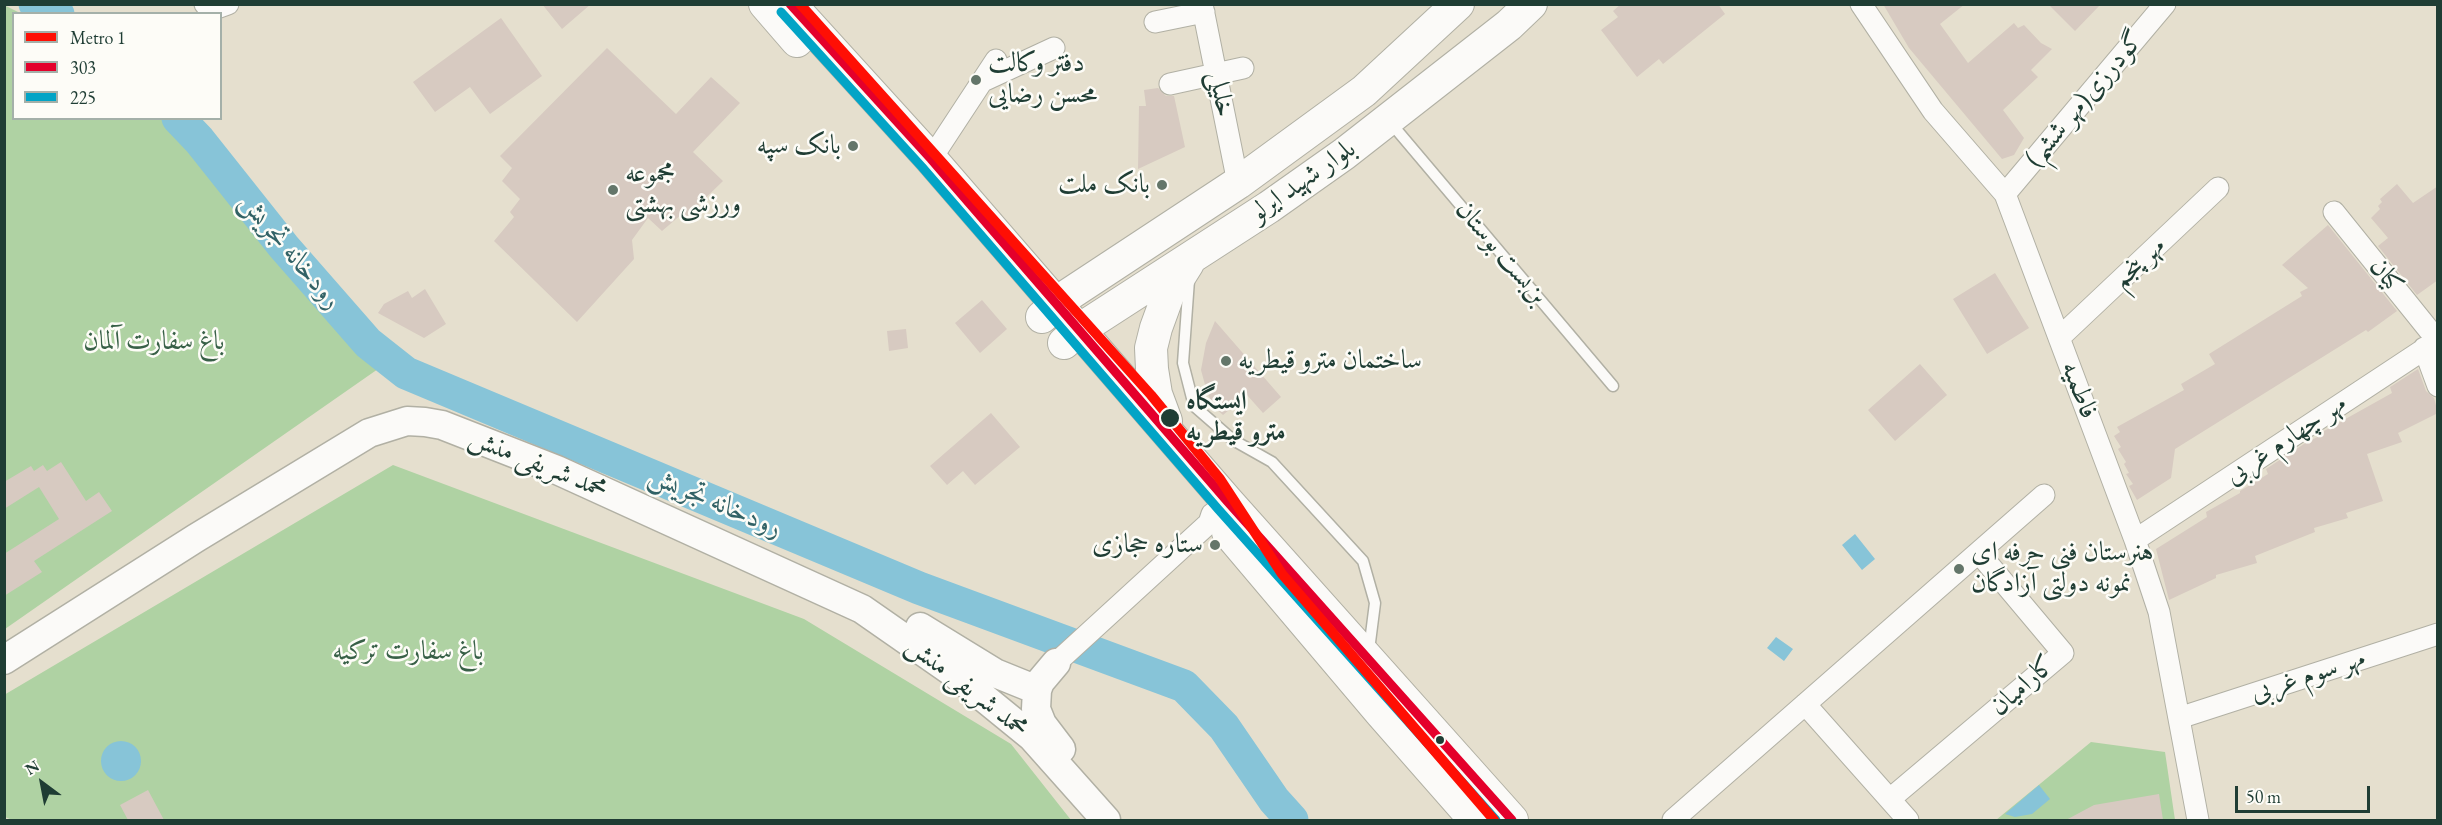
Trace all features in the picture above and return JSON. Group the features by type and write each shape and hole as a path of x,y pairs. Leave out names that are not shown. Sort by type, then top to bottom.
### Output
{"main road":[{"path":"765,4 1049,311"},
{"path":"790,4 931,159 1049,311 1212,514 1475,820"},
{"name":"بلوار شهید ایرلو","path":"1049,311 1238,183 1364,91 1458,4"},
{"name":"بلوار شهید ایرلو","path":"1071,337 1194,254 1269,207 1344,154 1509,25 1532,4"},
{"path":"1171,433 1156,394 1151,348 1168,296 1194,254"},
{"path":"1071,337 1171,433 1227,501 1512,820"}],"street":[{"path":"205,4 217,8 228,4"},
{"name":"گودرزی(مهر ششم)","path":"2005,194 2165,4"},
{"name":"فاطمیه","path":"1867,7 1933,111 2005,194 2160,612 2198,820"},
{"path":"1155,22 1203,8"},
{"name":"خلیلی","path":"1203,8 1238,183"},
{"path":"985,80 1054,48"},
{"path":"931,159 996,60"},
{"path":"1170,84 1243,68"},
{"name":"مهر پنجم","path":"2059,338 2218,188"},
{"name":"کیان","path":"2334,212 2433,343 2438,386"},
{"name":"مهر چهارم غربی","path":"2135,540 2433,343"},
{"name":"محمد شریفی منش","path":"4,645 368,416 401,405 421,405 459,415 544,450 724,530 897,613 996,673 1030,687"},
{"name":"محمد شریفی منش","path":"4,660 369,432 406,421 425,422 442,425 557,470 862,609 1037,730 1124,820"},
{"path":"1673,820 2044,495"},
{"path":"1037,730 1022,708 1030,687 1053,657 1204,518 1212,514"},
{"name":"کارامیان","path":"1890,799 2063,652 1978,553"},
{"name":"مهر سوم غربی","path":"2179,718 2438,634"},
{"path":"1805,704 1908,820"},
{"name":"محمد شریفی منش","path":"1037,730 1106,820"}],"lane":[{"name":"بن‌بست بوستان","path":"1388,119 1613,386"},
{"path":"1194,254 1187,296 1183,363 1194,406 1233,440 1272,462 1363,561 1375,603 1368,657"}],"green space":[{"name":"باغ سفارت آلمان","path":"4,5 18,12 12,12 12,120 165,120 244,209 301,290 378,369 5,629"},
{"name":"باغ سفارت ترکیه","path":"393,465 804,619 1011,744 1071,820 12,820 5,817 4,695"},
{"path":"2091,742 2165,752 2175,820 1996,820"}],"water":[{"path":"1855,534 1875,559 1862,570 1842,545"},
{"path":"1776,637 1793,649 1784,661 1767,648"},
{"path":"121,741 129,742 135,747 140,753 140,769 135,775 129,780 121,781 113,780 107,775 102,769 101,761 102,753 107,747 113,742"},
{"path":"2039,785 2050,799 2032,814 2015,817 2005,814"}],"building":[{"path":"542,4 591,4 562,29"},
{"path":"1621,4 1718,4 1725,14 1663,64 1659,59 1637,77 1601,30 1618,17 1613,11"},
{"path":"1883,4 1965,4 1940,24 1968,63 2014,23 2018,28 2024,25 2041,43 2052,49 2031,70 2038,77 2003,110 2024,138 2014,155 2002,159 1909,48"},
{"path":"2048,4 2101,4 2075,31"},
{"path":"501,18 542,76 490,114 470,87 435,112 413,82"},
{"name":"مجموعه ورزشی بهشتی","path":"607,48 676,114 711,77 740,103 693,152 723,181 686,217 682,214 662,231 648,218 632,240 634,259 577,322 494,241 514,217 510,212 520,199 502,181 512,168 500,156"},
{"path":"1158,88 1166,96 1174,96 1185,147 1138,169 1139,106 1146,106 1144,90"},
{"path":"2397,184 2413,203 2438,186 2438,280 2417,295 2378,246 2388,238 2371,218 2380,209 2378,206 2382,202 2380,199"},
{"path":"2328,225 2397,311 2368,332 2366,330 2175,449 2171,478 2137,500 2129,486 2133,484 2126,474 2129,473 2124,464 2126,462 2118,449 2121,447 2114,436 2120,432 2117,427 2184,390 2181,384 2215,364 2209,354 2302,296 2300,292 2308,288 2282,265"},
{"path":"1995,273 2029,328 1987,354 1953,299"},
{"path":"425,289 446,324 424,338 378,313 384,304 408,291 412,298"},
{"path":"982,300 1007,329 980,353 955,323"},
{"name":"ساختمان مترو قیطریه","path":"1215,321 1281,397 1263,413 1247,395 1223,415 1214,407 1201,370 1206,343"},
{"path":"906,329 908,348 889,351 887,331"},
{"path":"1920,364 1947,395 1895,441 1868,410"},
{"path":"2418,369 2426,391 2434,398 2438,413 2398,433 2402,442 2367,454 2383,501 2346,513 2348,518 2314,528 2315,532 2255,556 2257,563 2216,575 2216,578 2169,600 2156,549 2207,517 2206,512 2268,474 2266,469 2307,442 2324,434 2324,431 2392,393 2390,387"},
{"path":"991,413 1020,447 975,485 963,471 947,485 930,466"},
{"path":"61,462 86,501 99,492 112,511 34,561 42,572 4,596 4,554 59,519 39,487 4,509 4,482 31,466 34,471 43,465 47,471"},
{"path":"148,790 164,820 128,820 120,805"},
{"path":"2159,794 2163,820 2066,820 2094,805"}],"waterway":[{"name":"رودخانه تجریش","path":"35,4 53,12"},
{"name":"رودخانه تجریش","path":"180,120 199,140 284,247 368,343 406,373 919,588 1184,686 1224,727 1274,800 1292,820"}],"metro line":[{"name":"1","path":"800,4 1151,395 1220,479 1282,574 1494,820"}],"transit line":[{"name":"303","path":"790,4 931,159 1227,501 1512,820"},
{"name":"225","path":"781,12 922,167 1218,509 1496,820"}],"place":[{"name":"دفتر وکالت محسن رضایی","path":"976,80"},
{"name":"بانک سپه","path":"853,146"},
{"name":"بانک ملت","path":"1162,185"},
{"name":"مجموعه ورزشی بهشتی","path":"613,190"},
{"name":"ساختمان مترو قیطریه","path":"1226,361"},
{"name":"ایستگاه مترو قیطریه","path":"1170,418"},
{"name":"ستاره حجازی","path":"1215,545"},
{"name":"هنرستان فنی حرفه ای نمونه دولتی آزادگان","path":"1959,569"}]}
